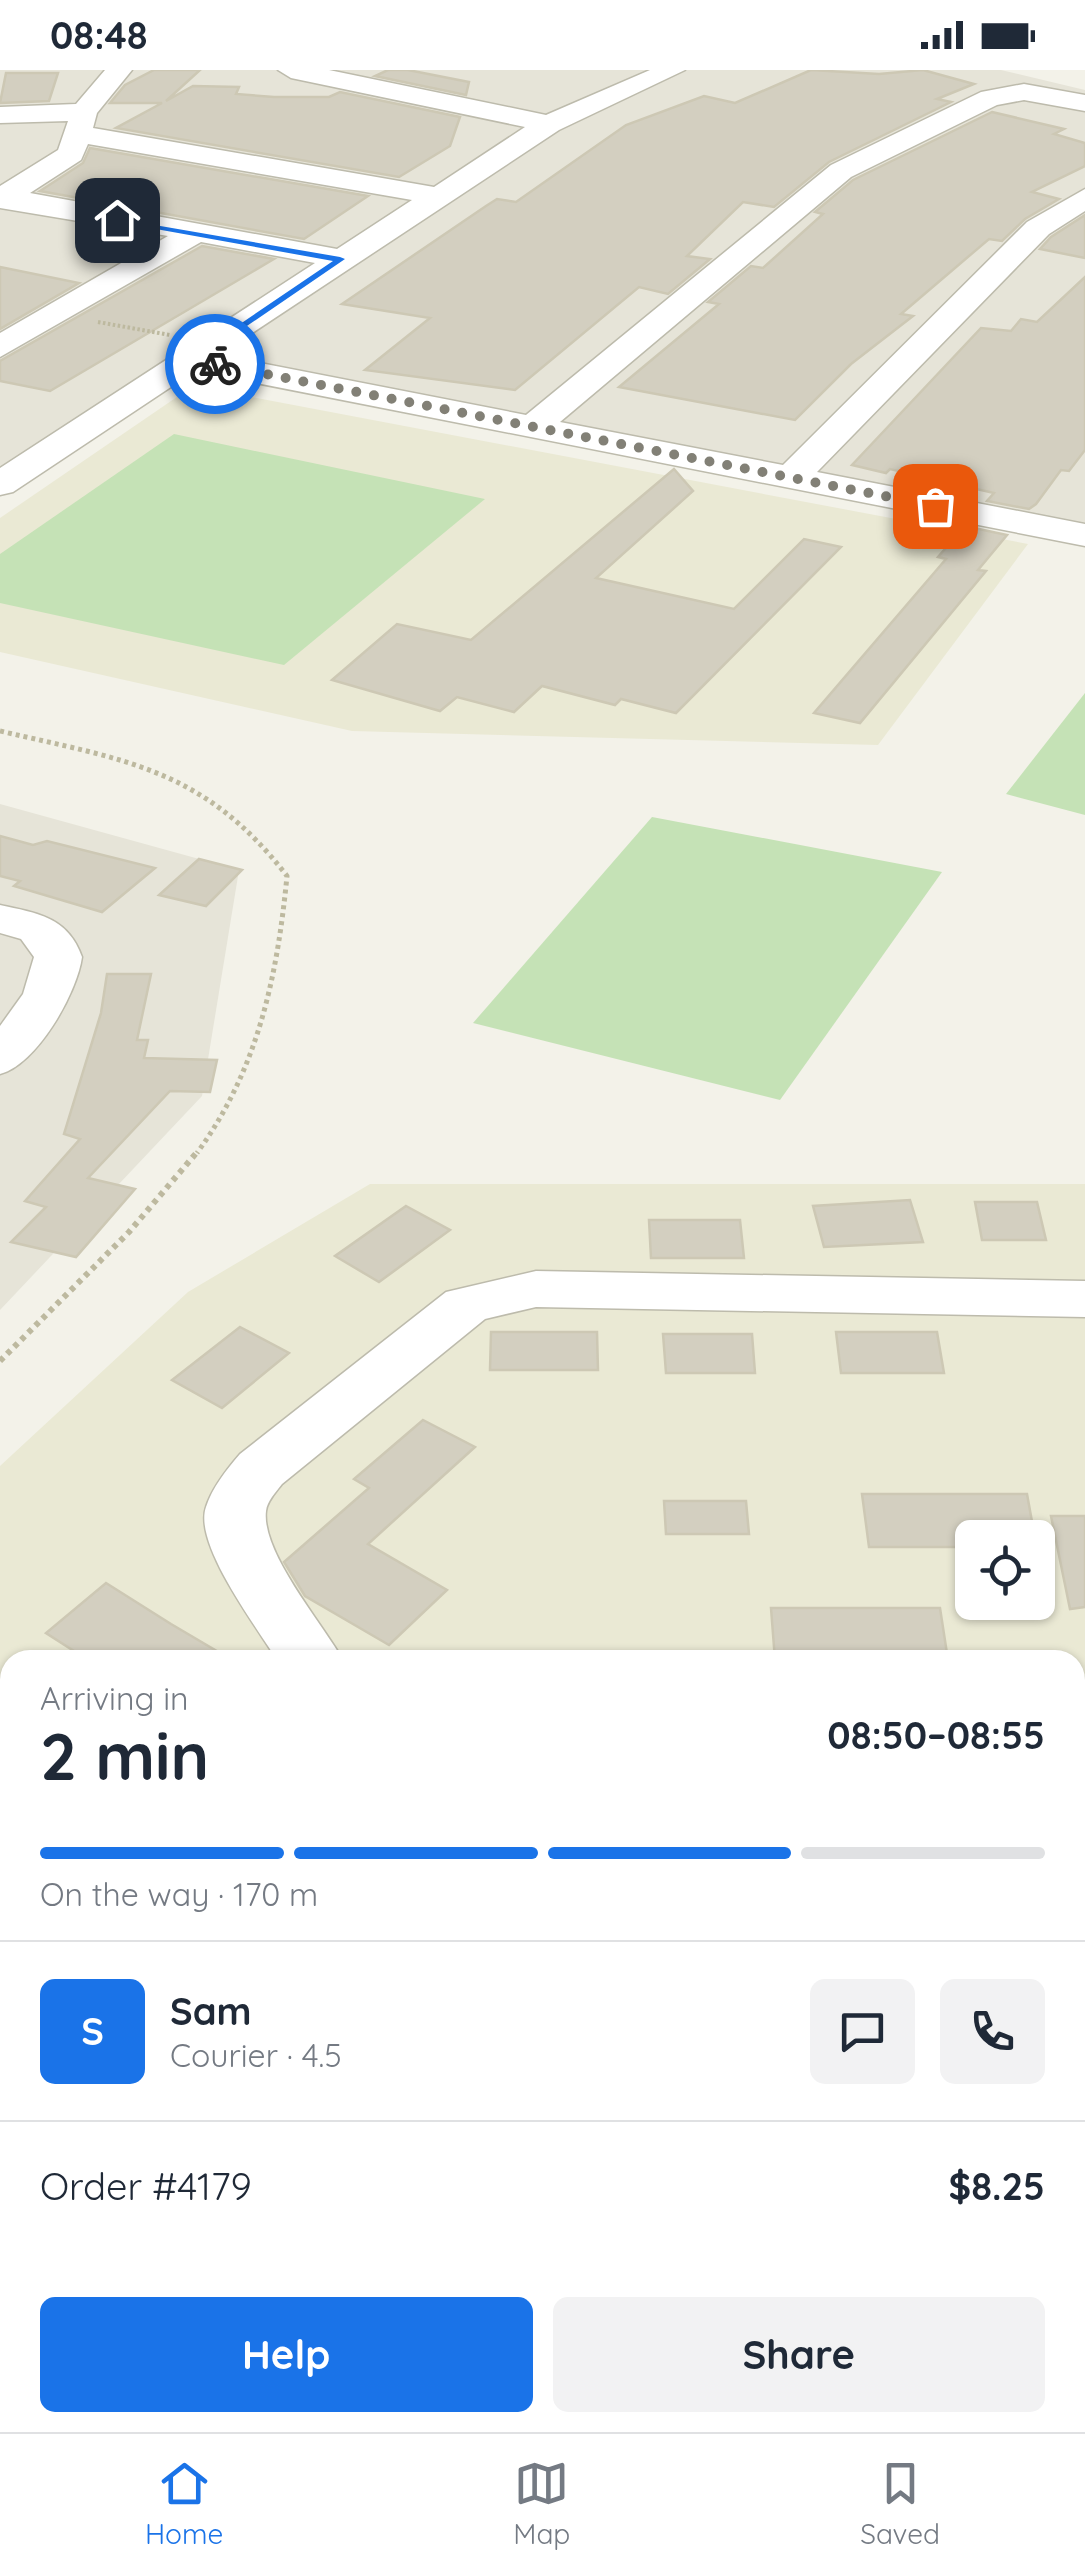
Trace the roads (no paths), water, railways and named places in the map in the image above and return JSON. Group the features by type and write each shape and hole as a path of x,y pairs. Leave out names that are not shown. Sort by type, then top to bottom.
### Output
{"street":[{"path":"2,198 72,154 82,123 119,70"},
{"path":"291,70 548,124"},
{"path":"0,484 548,124 672,70"},
{"path":"533,427 841,171 990,98 1024,92 1085,102"},
{"path":"0,116 82,123 438,196"},
{"path":"2,198 340,259"},
{"path":"790,478 1038,228 1085,198"},
{"path":"0,347 193,234"},
{"path":"204,352 533,427 1084,532"},
{"path":"0,919 40,930 60,959 59,977 0,1059"},
{"path":"304,1650 237,1541 235,1509 261,1469 466,1305 536,1290 1085,1299"}]}
